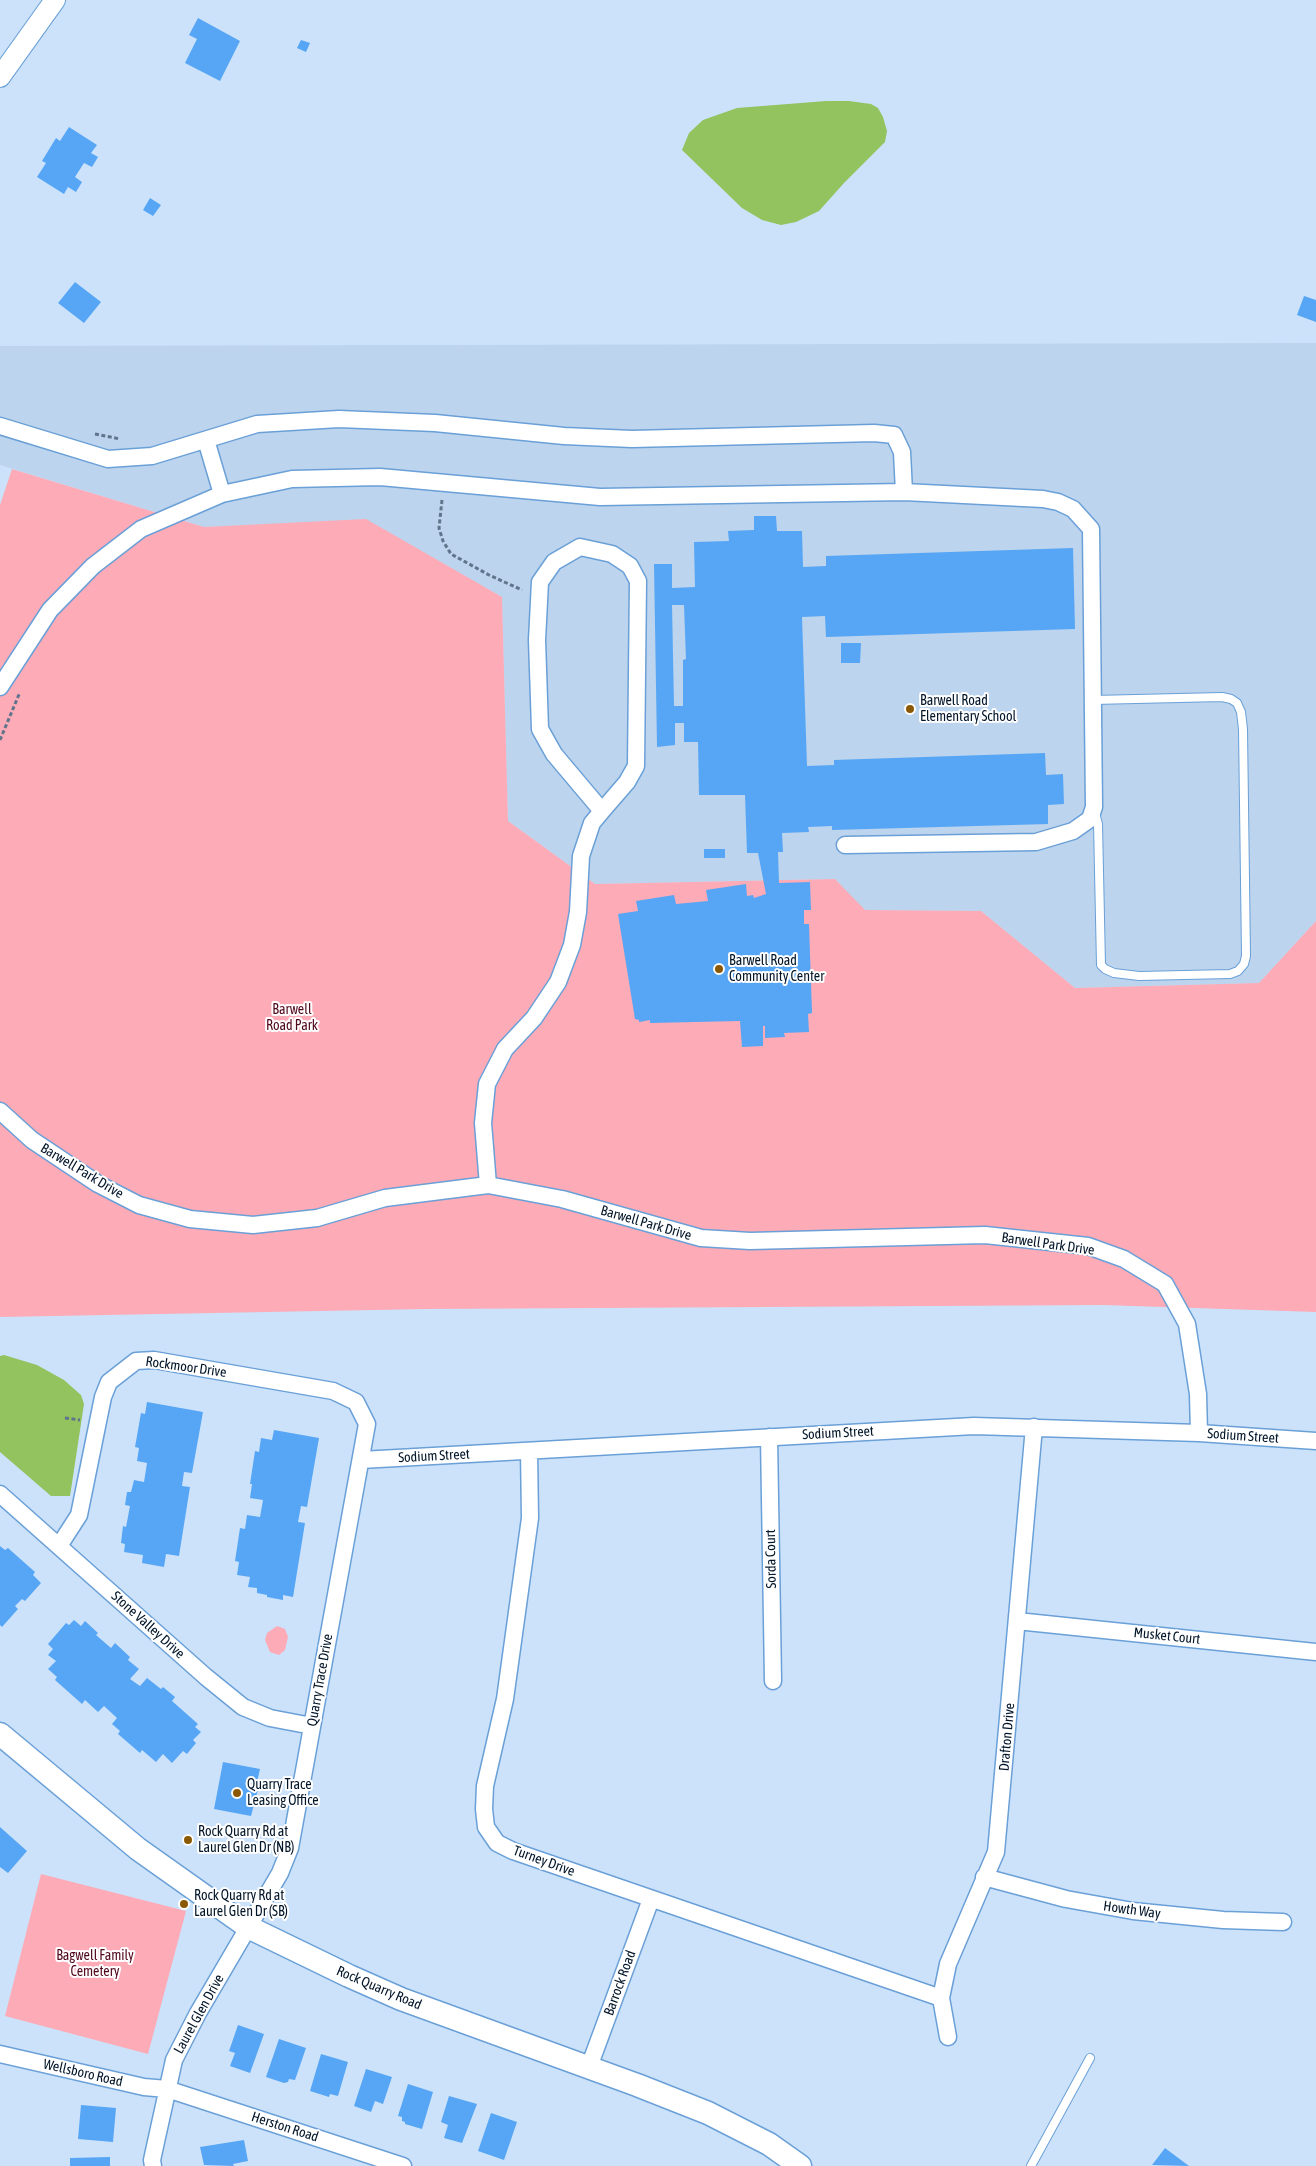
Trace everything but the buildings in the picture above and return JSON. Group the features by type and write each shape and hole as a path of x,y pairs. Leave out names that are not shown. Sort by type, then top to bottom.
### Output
{"main road":[{"name":"Rock Quarry Road","path":"0,1734 138,1849 248,1927 401,1999 589,2067 708,2113 769,2144 800,2166"}],"street":[{"path":"0,77 55,0"},
{"path":"0,426 108,459 152,456 257,424 339,419 416,422 564,436 632,439 874,433 894,435 902,452 904,492"},
{"path":"206,440 222,494"},
{"path":"0,687 50,610 93,566 141,529 222,494 292,479 380,477 600,497 904,492 1043,499 1058,502 1073,509 1091,529 1094,807 1090,819 1073,831 1036,842 845,845"},
{"path":"488,1185 483,1123 487,1084 505,1049 534,1018 558,982 572,945 578,912 581,856 592,823 602,811 626,782 636,766 638,582 630,566 612,554 580,547 554,562 540,582 537,640 540,729 554,754 602,811"},
{"name":"Barwell Park Drive","path":"0,1111 32,1140 98,1184 139,1205 190,1220 253,1225 317,1218 385,1198 488,1185 562,1199 701,1238 750,1241 985,1235 1088,1246 1124,1259 1165,1284 1187,1324 1198,1394 1199,1433"},
{"name":"Rockmoor Drive","path":"60,1546 79,1515 103,1397 109,1382 136,1361 154,1360 333,1392 356,1402 367,1424"},
{"name":"Quarry Trace Drive","path":"248,1927 280,1873 290,1848 367,1424"},
{"name":"Sodium Street","path":"361,1460 974,1426 1199,1433 1316,1442"},
{"name":"Drafton Drive","path":"948,2037 941,1998 948,1964 996,1852 1034,1427"},
{"name":"Sorda Court","path":"769,1437 773,1681"},
{"name":"Turney Drive","path":"529,1451 530,1518 505,1700 485,1786 484,1808 486,1827 497,1843 513,1851 941,1998"},
{"name":"Stone Valley Drive","path":"0,1494 206,1677 243,1707 270,1718 312,1726"},
{"name":"Musket Court","path":"1017,1621 1316,1652"},
{"name":"Howth Way","path":"984,1877 1066,1899 1133,1911 1223,1920 1283,1922"},
{"name":"Barrock Road","path":"589,2067 651,1899"},
{"name":"Laurel Glen Drive","path":"153,2166 152,2160 174,2060 198,2013 248,1927"},
{"name":"Wellsboro Road","path":"0,2054 144,2087 167,2089"},
{"name":"Herston Road","path":"167,2089 403,2166"}],"lane":[{"path":"1092,700 1222,697 1237,703 1241,712 1243,729 1246,956 1244,964 1238,971 1230,974 1139,976 1114,973 1101,965 1098,824 1094,807"},
{"path":"1031,2166 1090,2058"}],"path":[{"path":"89,434 127,440"},
{"path":"442,497 439,528 443,541 451,554 522,590 522,599"},
{"path":"0,740 22,687"}],"shaded area":[{"path":"849,101 871,104 878,108 887,131 885,142 819,211 796,222 781,225 762,220 742,208 682,150 689,133 703,120 737,108"},
{"name":"Barwell Road Elementary School","path":"1316,343 1316,921 1259,983 1075,988 981,911 864,910 835,879 595,884 508,821 502,597 366,520 204,527 0,465 0,346"},
{"path":"4,1355 37,1365 64,1380 81,1395 84,1404 70,1496 51,1496 0,1452 0,1356"}],"green space":[{"name":"Barwell Road Park","path":"12,469 204,527 366,519 502,597 508,821 595,884 835,879 865,910 981,911 1075,988 1259,983 1316,921 1316,1312 1103,1305 427,1309 0,1317 0,505"},
{"path":"277,1626 285,1629 288,1637 285,1650 279,1655 270,1652 265,1640 267,1633"},
{"name":"Bagwell Family Cemetery","path":"41,1874 186,1911 148,2054 5,2016"}],"place":[{"name":"Barwell Road Elementary School","path":"910,709"},
{"name":"Barwell Road Community Center","path":"719,969"},
{"name":"Quarry Trace Leasing Office","path":"237,1793"},
{"name":"Rock Quarry Rd at Laurel Glen Dr (NB)","path":"188,1840"},
{"name":"Rock Quarry Rd at Laurel Glen Dr (SB)","path":"184,1904"}]}
